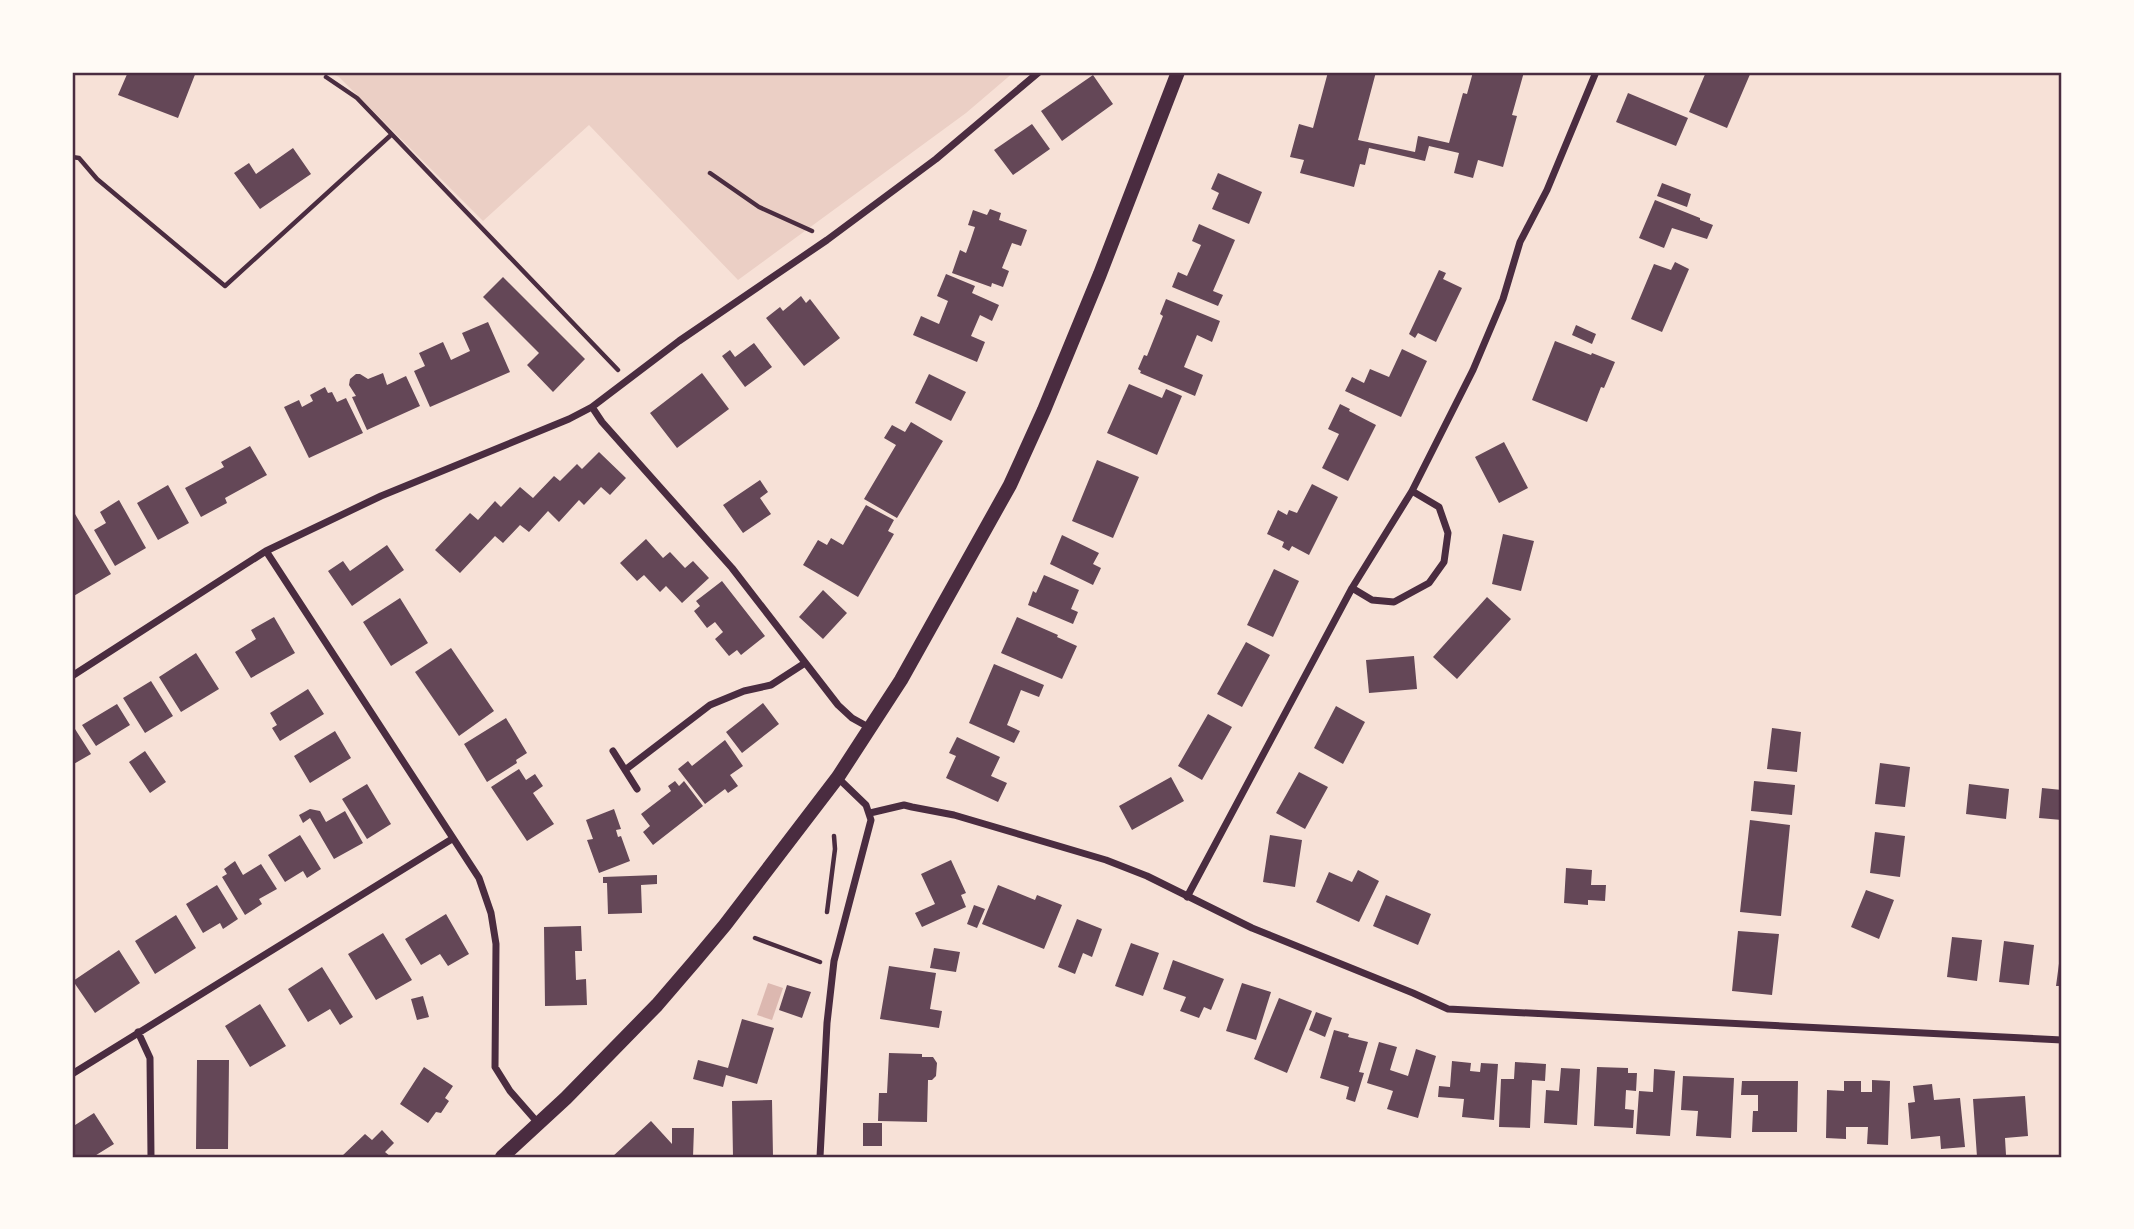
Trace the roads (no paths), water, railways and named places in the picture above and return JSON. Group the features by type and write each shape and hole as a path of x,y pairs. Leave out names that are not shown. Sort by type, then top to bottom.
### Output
{"main road":[{"path":"502,1157 657,1005 725,925 838,778 901,680 1010,485 1075,335 1178,72"}],"street":[{"path":"72,676 266,551 358,507 592,407 679,341 827,240 936,159 1039,72"},
{"path":"1187,897 1352,588 1412,491 1473,370 1503,299 1520,242 1547,190 1596,72"},
{"path":"592,407 613,435 732,568 845,712 871,728"},
{"path":"1352,588 1372,600 1394,603 1429,583 1444,562 1448,533 1440,507 1412,491"},
{"path":"266,551 479,878 494,928 495,1067 510,1091 538,1124"},
{"path":"625,770 710,705 737,693 771,685 806,663"},
{"path":"613,751 637,789"},
{"path":"820,1157 827,1023 834,961 872,820 866,805 838,778"},
{"path":"870,813 904,805 954,815 1105,860 1147,876 1252,928 1448,1009 2062,1040"},
{"path":"72,1074 452,839"},
{"path":"138,1032 150,1058 152,1157"}]}
